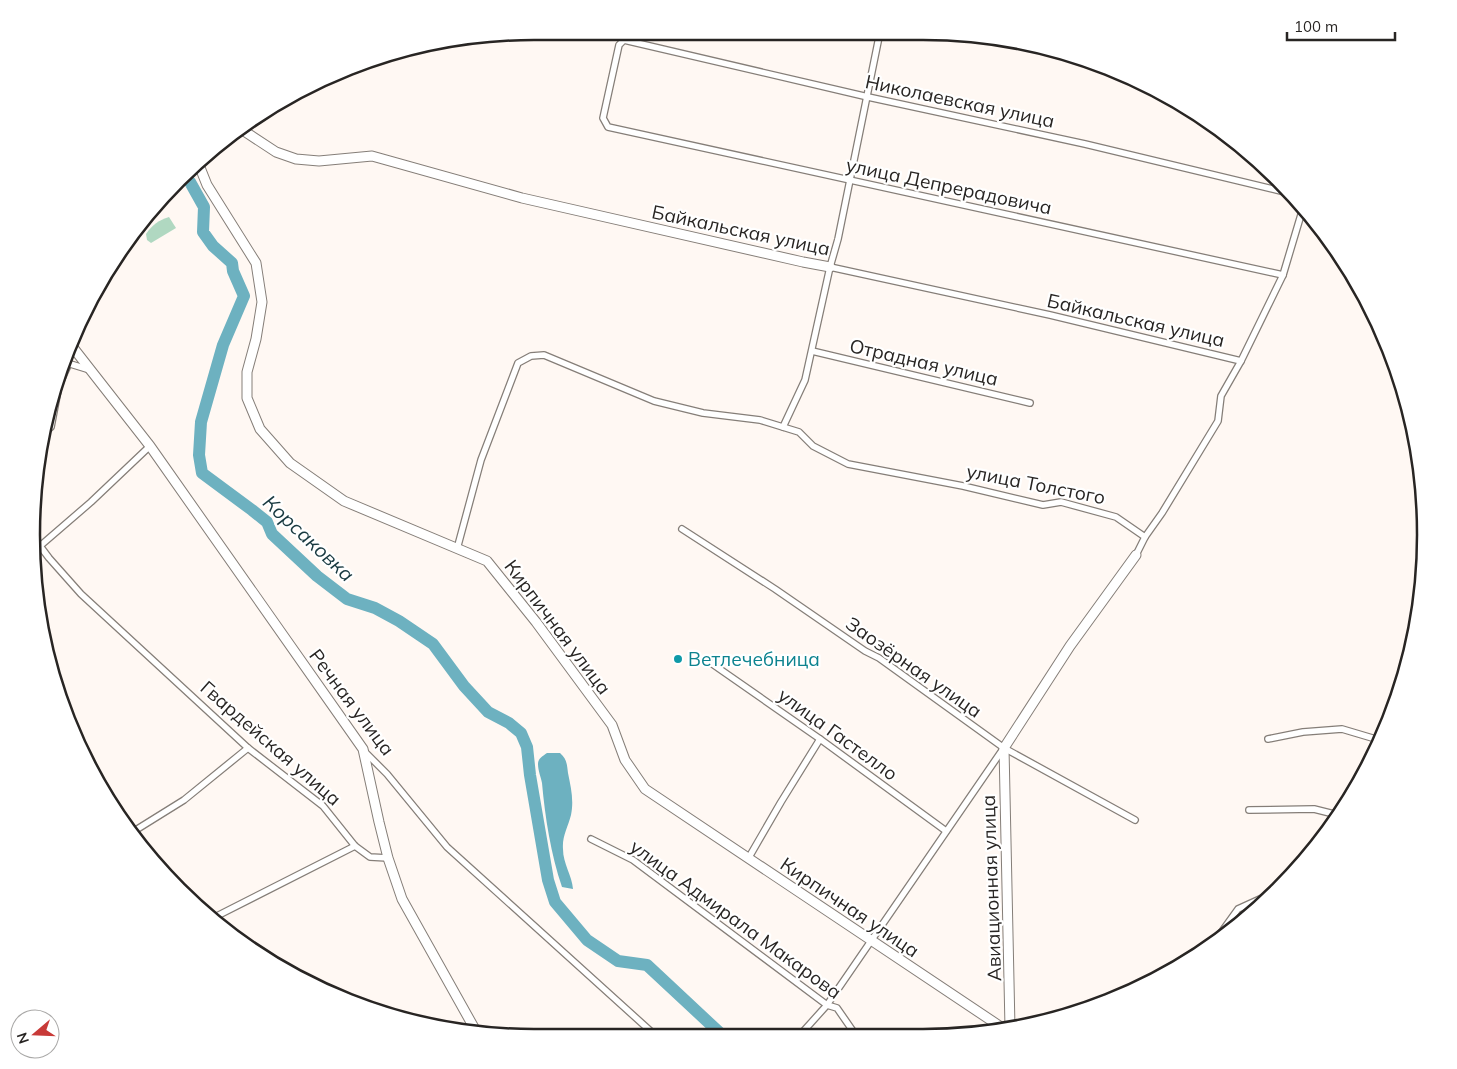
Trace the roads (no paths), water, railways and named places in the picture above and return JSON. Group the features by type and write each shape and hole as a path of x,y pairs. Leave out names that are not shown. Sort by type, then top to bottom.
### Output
{"street":[{"name":"Николаевская улица","path":"608,127 602,118 619,45 624,40 868,97 1085,144 1277,190"},
{"path":"783,427 805,380 838,239 879,40"},
{"name":"улица Депрерадовича","path":"608,127 1283,275"},
{"name":"Байкальская улица","path":"246,133 276,152 296,159 319,161 372,156 522,198 803,262 1050,315 1241,361"},
{"name":"Кирпичная улица","path":"201,170 207,185 256,263 262,302 256,339 247,372 248,398 260,429 290,463 344,501 487,562 536,622 612,725 624,760 645,789 996,1023"},
{"path":"805,1029 826,1005 871,941 1004,748 1070,646 1136,556 1145,537 1162,513 1218,421 1221,396 1241,361 1283,275 1301,216"},
{"name":"Речная улица","path":"76,351 150,446 362,749 387,774 447,847 648,1029"},
{"name":"Отрадная улица","path":"812,351 1030,402"},
{"name":"улица Толстого","path":"457,549 481,460 518,363 532,356 544,355 654,401 703,413 760,420 799,432 813,446 848,464 963,486 1043,505 1061,502 1116,517 1145,537"},
{"path":"70,365 92,371"},
{"name":"Гвардейская улица","path":"40,546 91,502 150,446"},
{"name":"Заозёрная улица","path":"682,528 865,651 879,658 1004,748 1135,820"},
{"name":"Гвардейская улица","path":"40,547 81,594 248,748 323,806 355,846 370,857 388,858"},
{"name":"улица Гастелло","path":"711,663 820,739 946,831"},
{"path":"1268,739 1303,732 1342,729 1373,738"},
{"path":"748,859 820,739"},
{"path":"137,829 184,800 248,748"},
{"name":"Авиационная улица","path":"1004,748 1010,1021"},
{"path":"362,749 388,858 402,899 473,1025"},
{"path":"1249,810 1314,809 1331,813"},
{"name":"улица Адмирала Макарова","path":"591,839 633,860 826,1005 837,1008 852,1029"},
{"path":"219,915 355,846"},
{"path":"1229,922 1238,910 1252,903"}],"water":[{"path":"547,753 560,753 567,765 572,804 571,815 563,840 563,849 564,860 573,889 562,887 549,836 542,783 538,769 538,762"}],"waterway":[{"name":"Корсаковка","path":"189,181 204,207 203,232 213,246 232,263 233,271 244,296 223,345 201,422 199,455 202,473 267,522 272,534 317,576 347,599 375,608 399,621 433,644 464,686 488,712 509,723 521,733 527,747 548,880 555,902 587,940 618,961 647,965 716,1029"}],"place":[{"name":"Ветлечебница","path":"678,659"}]}
